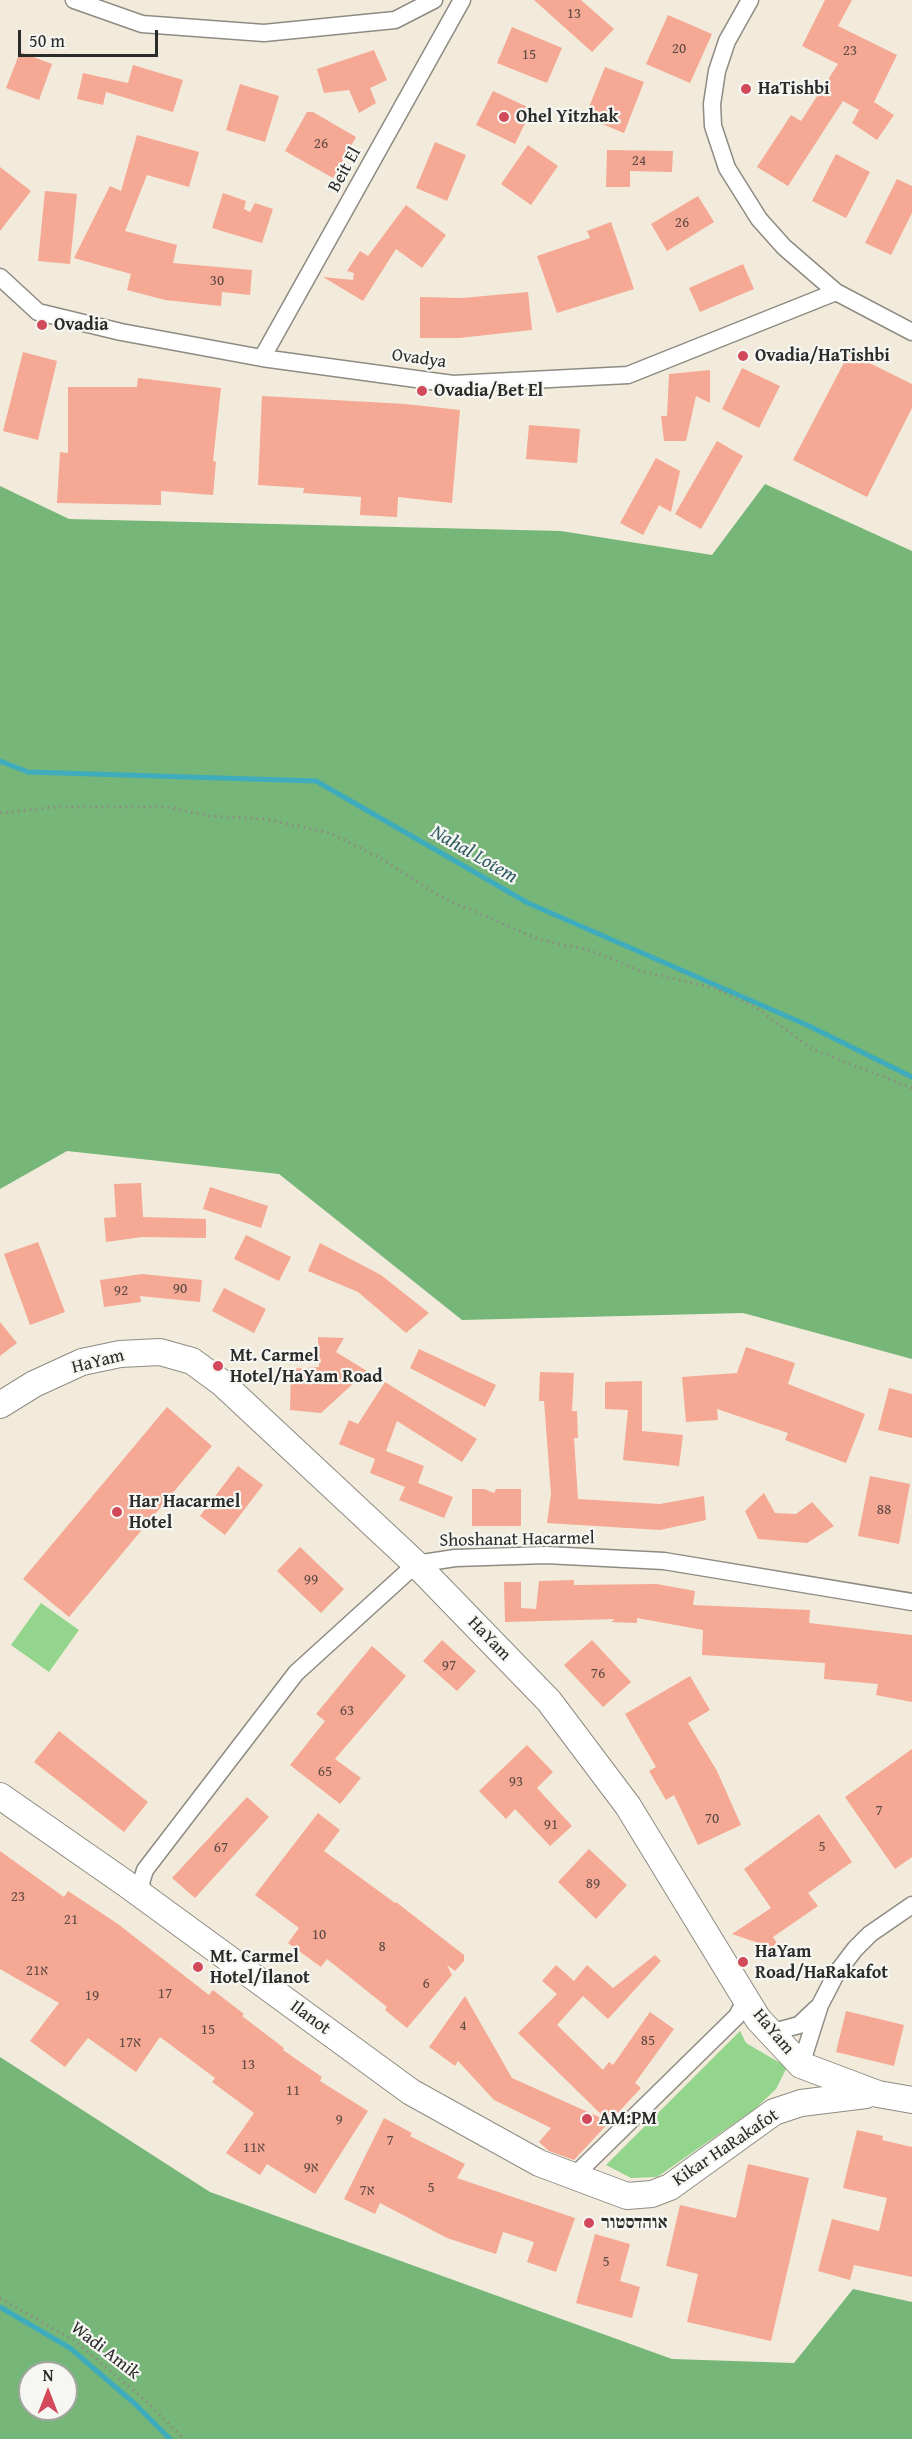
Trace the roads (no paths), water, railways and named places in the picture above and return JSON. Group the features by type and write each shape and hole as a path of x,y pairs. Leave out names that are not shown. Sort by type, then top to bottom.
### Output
{"main road":[{"name":"HaYam","path":"0,1405 34,1384 82,1362 120,1354 160,1352 192,1361 222,1383 416,1564 549,1701 628,1806 746,1999 770,2033 801,2065 878,2094"},
{"name":"Ilanot","path":"0,1796 145,1898 411,2092 539,2163 574,2176"},
{"path":"774,2112 788,2094 801,2065"},
{"name":"Kikar HaRakafot","path":"574,2176 627,2196 652,2194 670,2187 774,2112 801,2103 878,2094"},
{"path":"878,2094 912,2100"}],"street":[{"path":"74,0 142,24 264,33 395,20 434,0"},
{"name":"Beit El","path":"262,358 462,0"},
{"path":"750,0 727,41 717,71 712,104 713,126 727,168 759,219 784,246 836,292 912,332"},
{"name":"Ovadya","path":"0,277 38,312 121,332 262,358 453,384 628,375 836,292"},
{"name":"Shoshanat Hacarmel","path":"145,1898 141,1883 145,1870 296,1673 416,1564 455,1558 546,1555 664,1561 912,1602"},
{"path":"801,2065 820,2005 836,1974 855,1949 883,1923 912,1905"},
{"path":"574,2176 737,2016 746,1999"},
{"path":"770,2033 799,2025 820,2005"}],"waterway":[{"name":"Nahal Lotem","path":"0,761 28,772 316,781 528,903 809,1026 912,1077"},
{"path":"0,2307 70,2348 134,2403 170,2439"}],"place":[{"name":"HaTishbi","path":"746,89"},
{"name":"Ohel Yitzhak","path":"504,117"},
{"name":"Ovadia","path":"42,325"},
{"name":"Ovadia/HaTishbi","path":"743,356"},
{"name":"Ovadia/Bet El","path":"422,391"},
{"name":"Mt. Carmel Hotel/HaYam Road","path":"218,1366"},
{"name":"Har Hacarmel Hotel","path":"117,1512"},
{"name":"HaYam Road/HaRakafot","path":"743,1962"},
{"name":"Mt. Carmel Hotel/Ilanot","path":"198,1967"},
{"name":"AM:PM","path":"587,2119"},
{"name":"אוהדסטור","path":"589,2223"}]}
